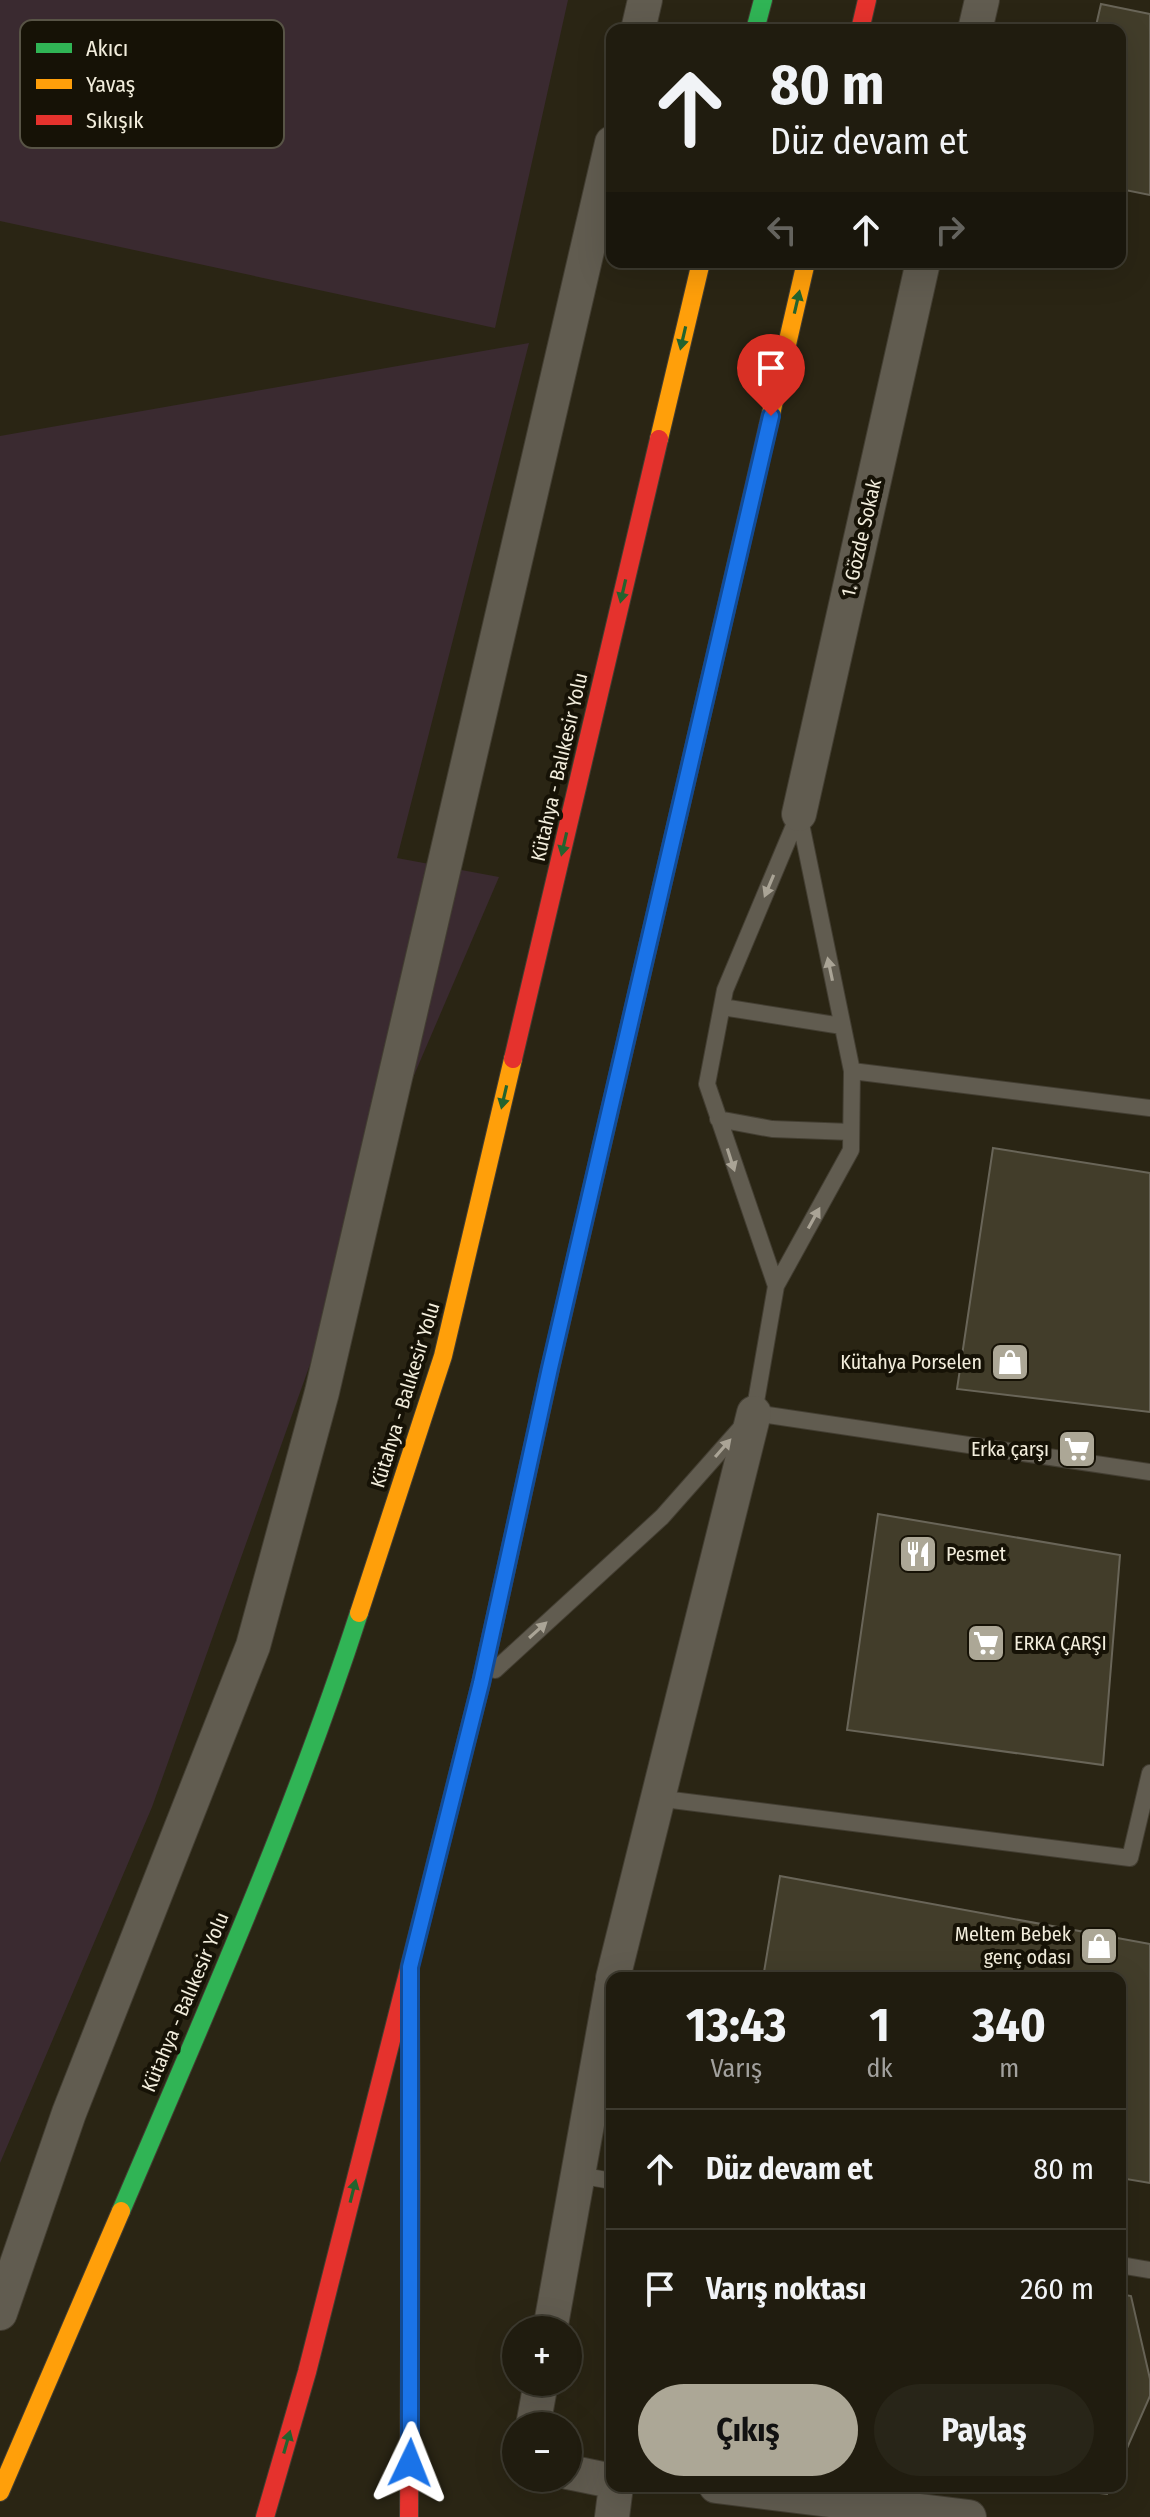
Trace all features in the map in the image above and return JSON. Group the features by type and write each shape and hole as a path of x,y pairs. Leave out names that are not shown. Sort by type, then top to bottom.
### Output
{"main road":[{"path":"757,24 763,0"},
{"path":"861,24 867,0"},
{"name":"Kütahya - Balıkesir Yolu","path":"0,2492 217,1986 336,1684 443,1356 700,268"},
{"path":"265,2517 307,2372 481,1683 543,1398 805,268"},
{"path":"409,2517 412,2382 410,1967"}],"street":[{"path":"639,24 645,0"},
{"path":"976,24 982,0"},
{"path":"0,2313 69,2113 253,1646 322,1392 606,169"},
{"name":"1. Gözde Sokak","path":"799,814 922,268"},
{"path":"614,1972 754,1413"},
{"path":"553,2316 606,2019"},
{"path":"582,2475 606,2480"},
{"path":"612,2517 615,2492"},
{"path":"765,2492 969,2517"}],"lane":[{"path":"481,1683 662,1517 754,1413 776,1286 851,1150 852,1071 799,814"},
{"path":"776,1286 707,1084 725,990 799,814"},
{"path":"722,1007 842,1026"},
{"path":"852,1071 1150,1108"},
{"path":"718,1119 772,1129 851,1132"},
{"path":"754,1413 1150,1472"},
{"path":"656,1798 1130,1858 1150,1773"},
{"path":"578,2175 606,2180"},
{"path":"1126,2266 1150,2270"}],"shaded area":[{"path":"0,0 568,0 495,328 0,221"},
{"path":"529,343 397,858 499,877 409,1087 152,1807 0,2163 0,436"}],"building":[{"path":"1101,4 1150,14 1150,195 1126,190 1126,24 1096,24"},
{"path":"993,1148 1150,1173 1150,1412 957,1389"},
{"name":"ERKA ÇARŞI","path":"878,1514 1120,1555 1103,1765 847,1730"},
{"path":"780,1876 1150,1944 1150,2183 1126,2179 1126,1972 764,1972"},
{"path":"1126,2295 1131,2296 1150,2379 1150,2396 1126,2450"}],"traffic: fast":[{"path":"757,24 763,0"},
{"path":"423,1914 481,1683 550,1369"},
{"path":"121,2211 277,1840 359,1613"}],"traffic: slow":[{"path":"659,439 700,268"},
{"path":"768,427 805,268"},
{"path":"550,1369 696,739"},
{"path":"359,1613 443,1356 513,1059"},
{"path":"410,1995 411,2174"},
{"path":"0,2492 121,2211"}],"traffic: jam":[{"path":"861,24 867,0"},
{"path":"696,739 768,427"},
{"path":"513,1059 659,439"},
{"path":"265,2517 307,2372 423,1914"},
{"path":"409,2517 411,2174"}],"place":[{"name":"Kütahya Porselen","path":"1010,1362"},
{"name":"Erka çarşı","path":"1077,1449"},
{"name":"Pesmet","path":"918,1554"},
{"name":"ERKA ÇARŞI","path":"986,1643"},
{"name":"Meltem Bebek genç odası","path":"1099,1946"}],"route":[{"path":"410,2463 410,1967 481,1683 550,1368 771,416"}]}
